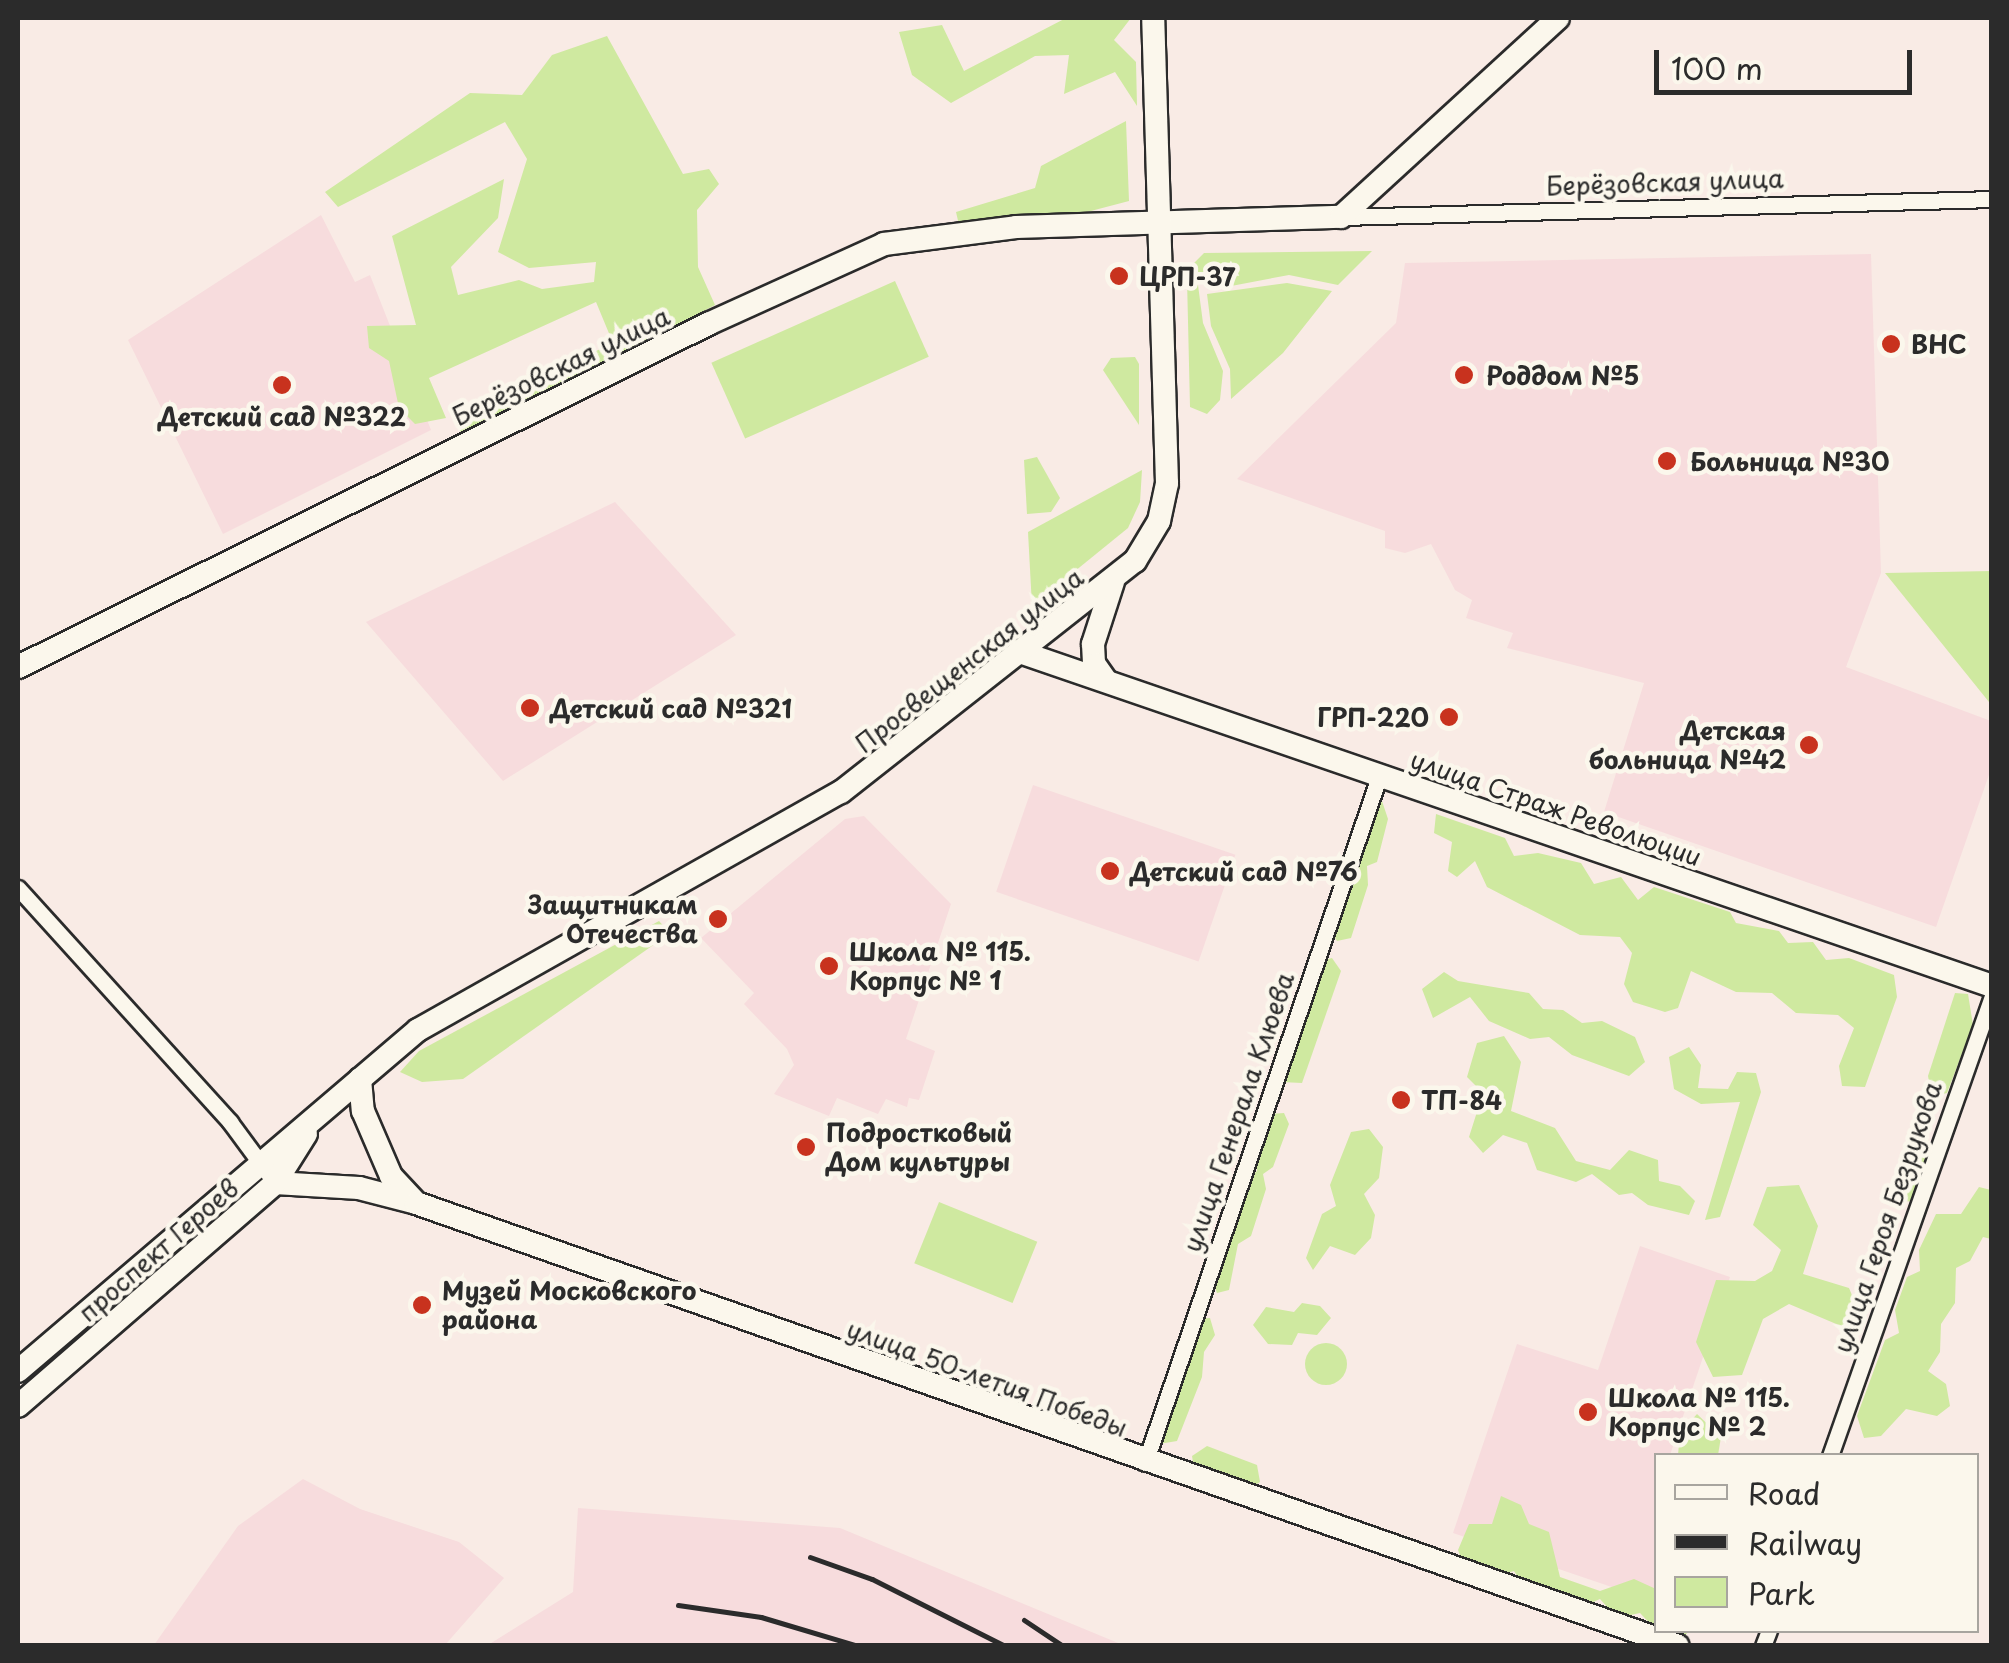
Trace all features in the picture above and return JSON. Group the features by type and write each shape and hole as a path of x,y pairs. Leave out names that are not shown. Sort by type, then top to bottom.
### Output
{"street":[{"name":"Просвещенская улица","path":"360,1079 418,1030 801,819 903,748 1113,582 1153,534 1166,494 1153,18"},
{"path":"1341,217 1558,18"},
{"name":"Берёзовская улица","path":"18,667 708,324 884,244 951,232 1992,199"},
{"path":"1105,679 1094,663 1093,644 1113,582"},
{"name":"улица Страж Революции","path":"1020,652 1992,986"},
{"name":"улица Генерала Клюева","path":"1145,1464 1379,776"},
{"path":"18,888 261,1162 275,1183"},
{"name":"улица Героя Безрукова","path":"1831,1453 1992,996"},
{"path":"360,1079 363,1111 391,1176 416,1203"},
{"name":"проспект Героев","path":"18,1372 360,1079"},
{"name":"проспект Героев","path":"18,1406 275,1183 316,1118"},
{"name":"улица 50-летия Победы","path":"275,1183 360,1188 416,1203 1145,1464 1678,1646"}],"shaded area":[{"name":"Детский сад №322","path":"321,215 355,282 370,275 431,430 223,534 128,340"},
{"path":"1871,254 1881,573 1846,667 1991,721 1991,769 1936,927 1604,812 1644,683 1507,648 1513,633 1466,618 1472,600 1455,590 1431,544 1405,553 1385,548 1385,531 1237,479 1396,323 1405,263"},
{"name":"Детский сад №321","path":"615,502 736,635 503,781 366,622"},
{"name":"Детский сад №76","path":"1033,785 1235,855 1199,962 996,892"},
{"name":"Школа № 115. Корпус № 1","path":"864,816 951,904 906,1039 935,1051 919,1100 909,1098 907,1107 886,1099 878,1114 837,1098 829,1116 774,1094 794,1065 787,1049 744,1004 754,993 701,938 845,819"},
{"name":"Школа № 115. Корпус № 2","path":"1640,1246 1730,1277 1671,1453 1654,1453 1654,1601 1453,1533 1517,1344 1598,1370"},
{"path":"303,1479 360,1509 459,1542 504,1578 445,1645 154,1645 238,1526"},
{"path":"578,1508 840,1528 1123,1645 488,1645 573,1592"}],"green space":[{"path":"1066,18 1131,18 1114,40 1136,62 1137,106 1115,72 1064,94 1069,55 1035,56 951,103 912,75 899,32 942,25 964,71"},
{"path":"607,36 683,174 709,169 719,184 697,210 698,267 715,305 461,439 459,416 613,343 596,302 429,378 446,418 415,424 399,408 389,361 369,348 367,326 416,325 392,236 504,179 498,218 451,267 458,295 519,280 542,289 594,282 596,262 529,268 498,252 527,159 505,122 338,207 325,192 470,93 522,95 552,55"},
{"path":"1126,121 1129,201 1068,217 959,225 956,212 1035,188 1041,166"},
{"path":"1372,251 1338,285 1289,275 1226,287 1189,268 1204,253"},
{"path":"1187,279 1198,285 1203,323 1223,371 1220,400 1207,414 1190,407"},
{"path":"895,281 929,357 745,439 711,363"},
{"path":"1287,283 1332,291 1283,353 1231,399 1230,369 1211,326 1207,294"},
{"path":"1135,357 1139,364 1139,425 1103,370 1111,358"},
{"path":"1037,457 1060,498 1051,512 1027,514 1024,460"},
{"path":"1142,470 1140,502 1128,528 1032,606 1028,532"},
{"path":"1992,571 1992,671 1989,702 1885,573"},
{"path":"1382,801 1388,819 1377,862 1367,866 1368,885 1351,938 1337,941 1330,930 1347,873 1360,867 1353,849 1366,808"},
{"path":"1436,814 1505,838 1514,856 1538,853 1581,863 1594,884 1621,877 1638,900 1654,887 1730,912 1736,923 1779,931 1788,943 1813,942 1826,960 1849,958 1894,975 1897,997 1865,1087 1842,1086 1839,1066 1854,1028 1838,1015 1796,1013 1772,993 1736,992 1691,971 1678,1008 1665,1012 1633,1002 1624,984 1632,953 1620,937 1580,935 1487,887 1475,861 1457,877 1448,871 1452,842 1434,833"},
{"path":"659,921 669,932 659,941 463,1079 422,1082 400,1072 419,1051"},
{"path":"1332,958 1341,971 1302,1083 1281,1082 1317,962"},
{"path":"1444,972 1458,981 1529,993 1543,1009 1563,1010 1582,1023 1602,1021 1635,1037 1645,1062 1629,1076 1572,1055 1549,1037 1530,1039 1489,1021 1470,997 1433,1018 1422,989"},
{"path":"1955,993 1968,994 1973,1025 1947,1093 1932,1097 1928,1076"},
{"path":"1504,1036 1521,1062 1511,1111 1555,1128 1576,1161 1610,1170 1629,1150 1658,1160 1659,1181 1680,1186 1695,1201 1689,1215 1648,1205 1632,1193 1619,1195 1592,1174 1576,1182 1537,1170 1527,1143 1503,1135 1483,1153 1469,1137 1483,1093 1467,1077 1477,1043"},
{"path":"1689,1047 1701,1065 1698,1088 1728,1089 1737,1072 1756,1073 1761,1092 1720,1217 1705,1220 1740,1102 1701,1104 1674,1089 1669,1057"},
{"path":"1284,1113 1289,1124 1273,1167 1263,1174 1266,1189 1251,1236 1238,1244 1229,1290 1217,1293 1212,1280 1231,1244 1226,1234 1244,1183 1257,1171 1256,1154 1270,1114"},
{"path":"1369,1129 1383,1147 1379,1178 1364,1194 1375,1215 1371,1238 1355,1255 1330,1246 1313,1270 1306,1258 1322,1214 1336,1206 1330,1185 1351,1132"},
{"path":"1925,1132 1931,1147 1911,1201 1897,1203 1892,1185 1912,1133"},
{"path":"1799,1185 1818,1226 1803,1274 1849,1288 1861,1317 1841,1326 1789,1304 1763,1319 1742,1375 1713,1377 1696,1342 1716,1280 1755,1281 1772,1271 1781,1250 1753,1225 1767,1187"},
{"path":"1979,1187 1991,1190 1991,1239 1983,1237 1970,1261 1956,1268 1955,1303 1941,1324 1940,1352 1928,1371 1946,1384 1950,1406 1937,1416 1906,1409 1881,1436 1864,1438 1857,1416 1885,1340 1899,1333 1895,1310 1907,1277 1920,1271 1919,1250 1936,1214 1961,1214"},
{"path":"939,1202 1037,1242 1013,1303 914,1263"},
{"path":"1302,1303 1320,1306 1331,1318 1317,1335 1298,1333 1292,1345 1268,1344 1253,1325 1266,1307 1294,1312"},
{"path":"1210,1318 1215,1335 1204,1352 1202,1377 1177,1441 1159,1444 1160,1408 1197,1319"},
{"path":"1326,1343 1341,1349 1347,1364 1341,1379 1326,1385 1311,1379 1305,1364 1311,1349"},
{"path":"1697,1414 1721,1437 1718,1453 1678,1453 1680,1433"},
{"path":"1207,1446 1257,1465 1260,1482 1243,1492 1195,1474 1192,1456"},
{"path":"1501,1496 1521,1505 1529,1524 1549,1532 1560,1577 1600,1591 1634,1579 1654,1588 1654,1628 1640,1613 1617,1618 1600,1599 1584,1606 1524,1586 1514,1571 1497,1576 1464,1566 1458,1550 1469,1524 1492,1524"},
{"path":"1660,1633 1687,1633 1680,1641"}],"railway":[{"path":"810,1557 872,1579 1005,1646"},
{"path":"678,1605 761,1617 858,1646"},
{"path":"1024,1620 1063,1646"}],"place":[{"name":"ЦРП-37","path":"1119,276"},
{"name":"ВНС","path":"1891,344"},
{"name":"Роддом №5","path":"1464,375"},
{"name":"Детский сад №322","path":"282,385"},
{"name":"Больница №30","path":"1667,461"},
{"name":"Детский сад №321","path":"530,708"},
{"name":"ГРП-220","path":"1449,717"},
{"name":"Детская больница №42","path":"1809,745"},
{"name":"Детский сад №76","path":"1110,871"},
{"name":"Защитникам Отечества","path":"718,919"},
{"name":"Школа № 115. Корпус № 1","path":"829,966"},
{"name":"ТП-84","path":"1401,1100"},
{"name":"Подростковый Дом культуры","path":"806,1147"},
{"name":"Музей Московского района","path":"422,1305"},
{"name":"Школа № 115. Корпус № 2","path":"1588,1412"}]}
